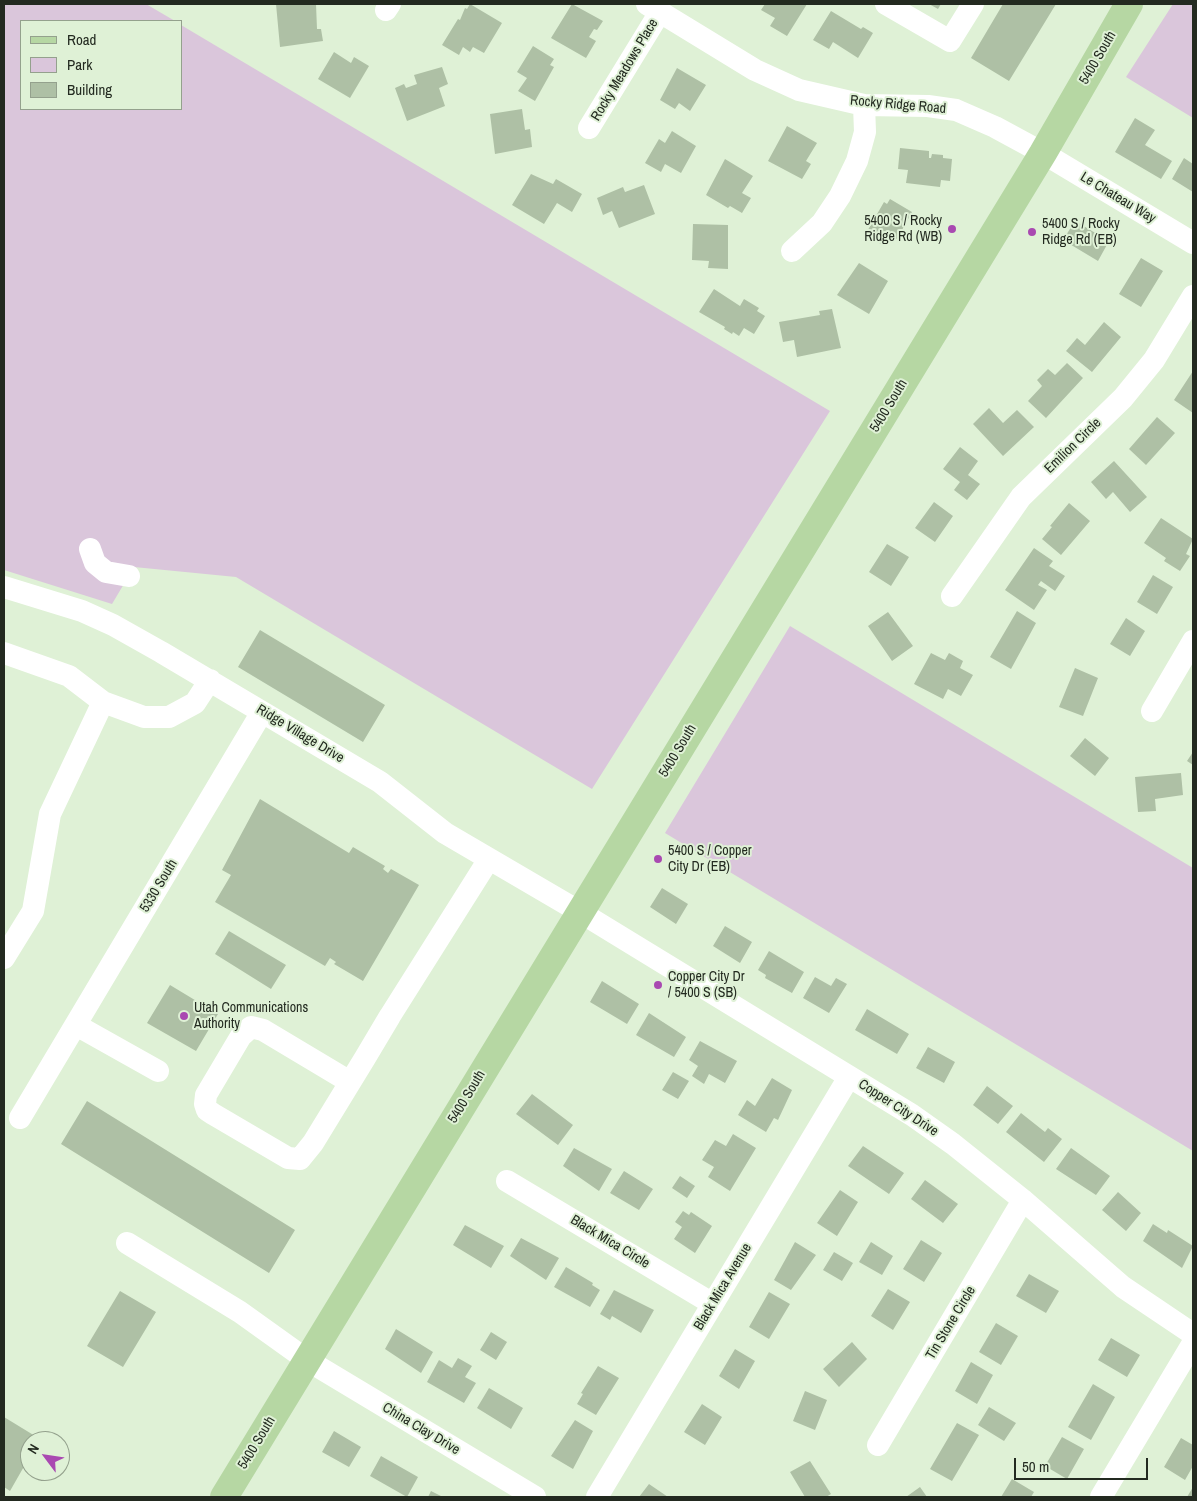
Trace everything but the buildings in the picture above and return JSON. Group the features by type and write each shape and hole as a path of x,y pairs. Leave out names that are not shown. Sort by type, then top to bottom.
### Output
{"main road":[{"name":"5400 South","path":"224,1497 1043,153 1129,4"}],"street":[{"path":"886,4 950,41 972,4"},
{"name":"Rocky Ridge Road","path":"654,8 755,70 799,90 864,105 928,106 956,110 995,127 1043,153"},
{"name":"Rocky Meadows Place","path":"590,128 654,8"},
{"path":"792,251 822,223 840,196 858,161 865,132 864,105"},
{"name":"Le Chateau Way","path":"1043,153 1193,243"},
{"name":"Emilion Circle","path":"952,596 1021,497 1123,398 1154,360 1193,296"},
{"path":"90,550 95,562 106,572 129,576"},
{"name":"Ridge Village Drive","path":"4,587 82,611 113,625 210,680 380,782 445,833 580,912"},
{"path":"1152,712 1193,641"},
{"path":"4,652 69,676 103,702 144,717 169,717 195,703 210,680"},
{"path":"4,958 33,911 50,814 103,702"},
{"name":"5330 South","path":"20,1118 262,712"},
{"path":"350,1082 263,1030 251,1028 241,1036 206,1095 205,1104 207,1110 212,1114 288,1158 300,1159 313,1143 489,859"},
{"name":"Copper City Drive","path":"580,912 928,1126 1023,1200 1122,1287 1193,1334"},
{"path":"76,1025 158,1071"},
{"name":"Black Mica Avenue","path":"597,1497 849,1077"},
{"name":"Black Mica Circle","path":"507,1181 713,1304"},
{"name":"Tin Stone Circle","path":"878,1445 1023,1200"},
{"name":"China Clay Drive","path":"127,1243 240,1312 307,1360 535,1497"},
{"path":"1101,1497 1193,1343"}],"green space":[{"path":"4,4 146,4 173,20 20,20 20,110 182,110 182,26 830,411 592,789 236,577 134,567 112,604 4,570"},
{"path":"1173,4 1193,4 1193,118 1126,77"},
{"path":"790,626 1193,868 1193,1151 665,833"}],"place":[{"name":"5400 S / Rocky Ridge Rd (WB)","path":"952,229"},
{"name":"5400 S / Rocky Ridge Rd (EB)","path":"1032,232"},
{"name":"5400 S / Copper City Dr (EB)","path":"658,859"},
{"name":"Copper City Dr / 5400 S (SB)","path":"658,985"},
{"name":"Utah Communications Authority","path":"184,1016"}]}
